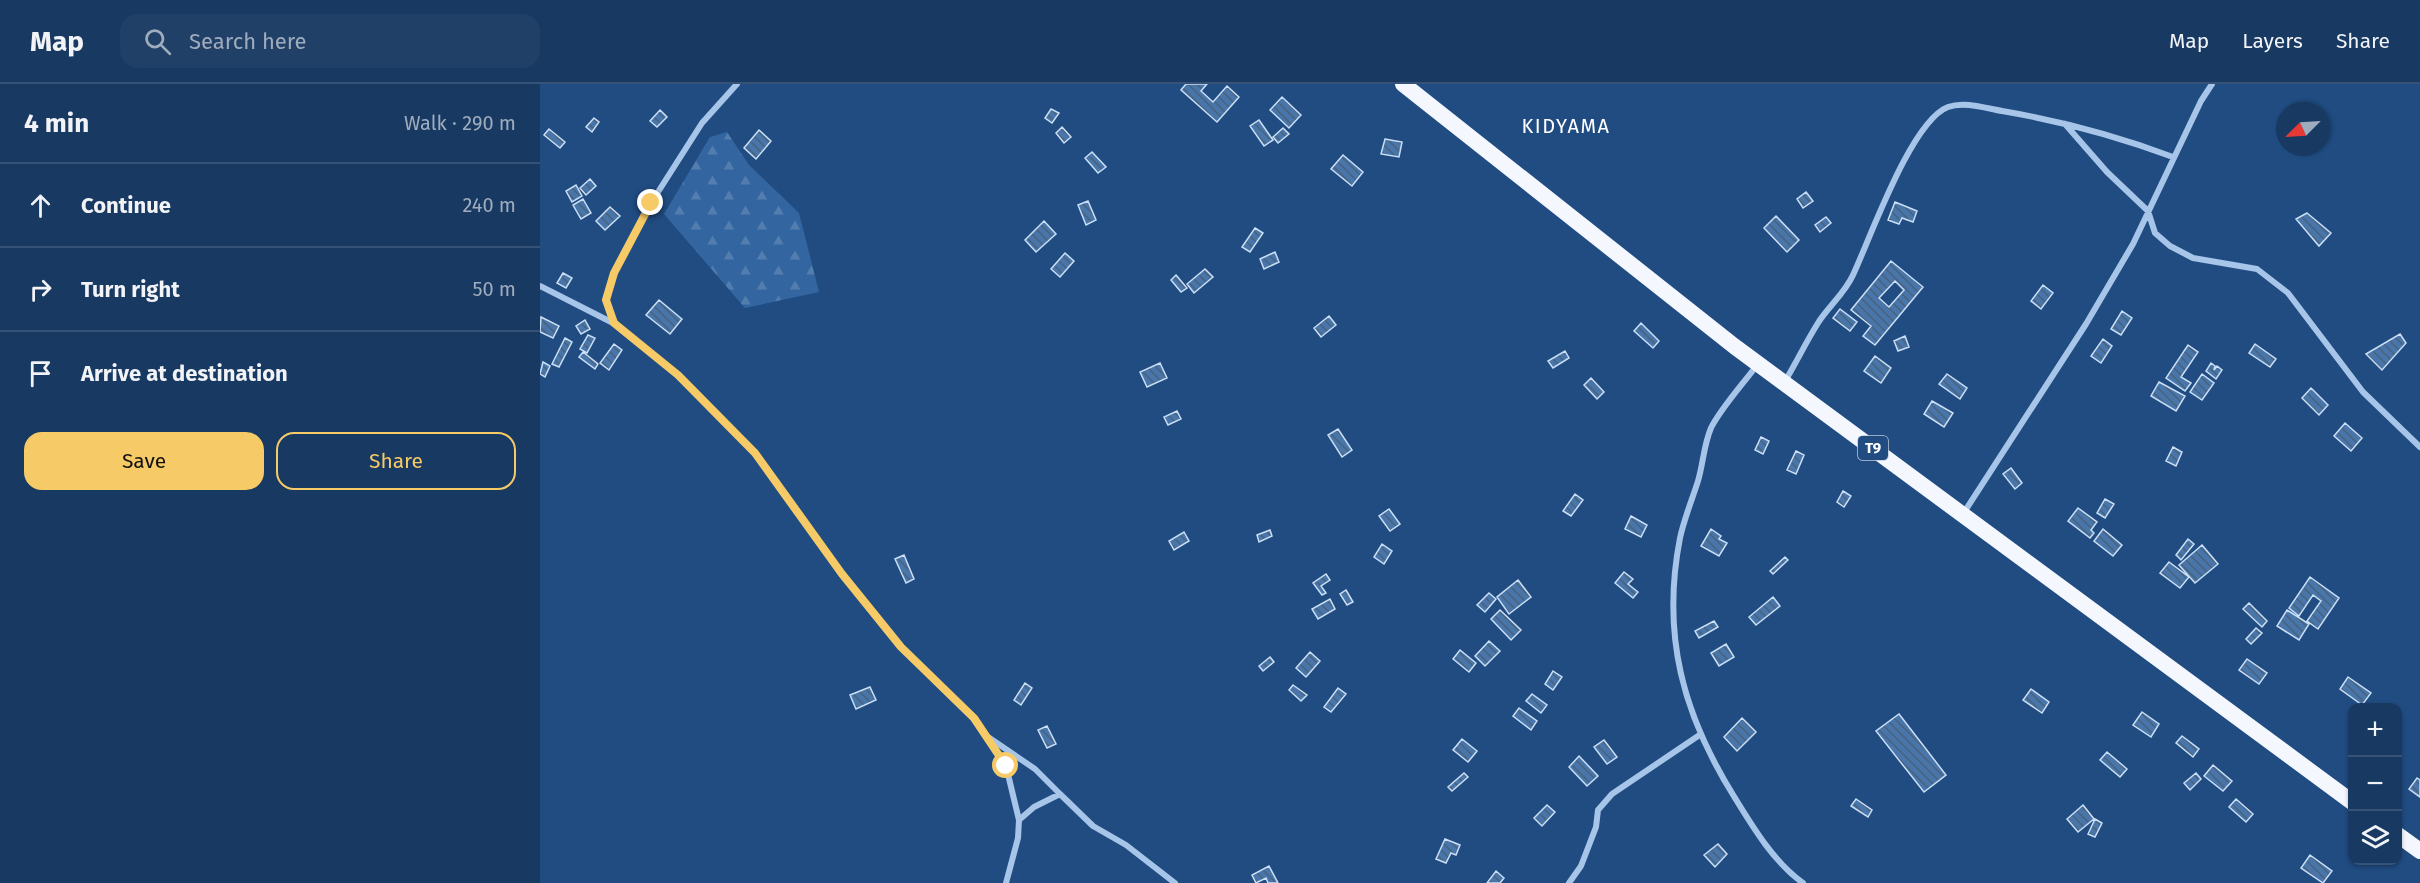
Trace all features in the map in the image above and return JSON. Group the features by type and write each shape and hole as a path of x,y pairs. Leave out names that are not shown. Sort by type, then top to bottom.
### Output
{"highway":[{"name":"T9","path":"1403,84 1758,364 2348,799"},
{"path":"2402,838 2420,851"}],"street":[{"path":"614,323 606,300 614,273 651,203 702,123 737,84"},
{"path":"1963,514 2086,324 2133,244 2173,158 2212,84"},
{"path":"1784,383 1818,323 1852,277 1864,243 1895,179 1921,132 1940,110 1965,105 2065,123 2121,138 2173,158"},
{"path":"2065,123 2107,172 2148,211 2155,233 2170,246 2193,258 2257,269 2288,293 2363,392 2420,447"},
{"path":"540,286 614,323 678,375 755,453 842,574 901,647 974,718 1006,766 1019,820 1018,838 1006,883"},
{"path":"1758,364 1711,428 1700,475 1681,535 1673,585 1673,632 1685,695 1713,763 1751,823 1786,871 1803,883"},
{"path":"1569,883 1585,857 1596,827 1598,810 1612,794 1701,734"},
{"path":"985,735 1016,754 1093,826 1126,844 1175,883"},
{"path":"1019,820 1034,807 1060,794"}],"green space":[{"path":"727,132 749,165 799,213 819,292 745,308 664,214 710,137"}],"building":[{"path":"1186,84 1207,84 1201,91 1213,102 1227,86 1239,97 1217,122 1181,90"},
{"path":"1282,97 1301,115 1289,128 1270,110"},
{"path":"1051,109 1059,113 1052,123 1045,118"},
{"path":"660,110 667,117 657,127 650,121"},
{"path":"594,118 599,122 592,132 586,127"},
{"path":"1259,120 1273,140 1264,146 1250,126"},
{"path":"1062,127 1071,137 1064,143 1056,133"},
{"path":"1283,128 1289,134 1278,143 1273,137"},
{"path":"549,129 565,142 560,148 544,135"},
{"path":"759,130 771,141 756,159 744,148"},
{"path":"1385,139 1402,142 1399,157 1381,154"},
{"path":"1092,152 1106,167 1098,173 1085,158"},
{"path":"1343,155 1363,172 1352,186 1331,169"},
{"path":"590,179 596,186 586,195 580,188"},
{"path":"576,185 582,196 572,202 566,191"},
{"path":"1806,192 1813,201 1803,208 1797,199"},
{"path":"583,199 591,213 581,219 573,205"},
{"path":"1088,201 1096,220 1086,225 1078,205"},
{"path":"1895,202 1917,211 1913,222 1902,218 1899,224 1888,220"},
{"path":"610,207 620,216 605,230 596,221"},
{"path":"2307,213 2331,233 2319,246 2296,219"},
{"path":"1776,216 1799,240 1787,252 1764,228"},
{"path":"1826,217 1831,223 1820,232 1815,225"},
{"path":"1044,221 1056,234 1036,252 1025,240"},
{"path":"1255,228 1263,233 1250,252 1242,247"},
{"path":"1275,252 1279,262 1264,269 1260,259"},
{"path":"1065,253 1074,261 1060,277 1051,269"},
{"path":"1891,261 1923,287 1875,345 1863,336 1871,326 1851,310","holes":["1895,281 1904,290 1889,307 1879,298"]},
{"path":"1205,269 1213,277 1194,293 1187,284"},
{"path":"563,273 572,278 566,288 557,283"},
{"path":"1176,275 1187,288 1181,292 1171,280"},
{"path":"2043,285 2053,293 2041,309 2031,301"},
{"path":"659,300 682,319 670,334 646,315"},
{"path":"1840,309 1857,322 1850,331 1833,318"},
{"path":"2122,311 2132,318 2121,335 2111,329"},
{"path":"1329,316 1336,325 1321,337 1314,328"},
{"path":"541,317 559,326 553,338 540,332"},
{"path":"585,320 590,329 581,334 576,326"},
{"path":"1641,323 1659,341 1653,348 1634,331"},
{"path":"2400,334 2406,343 2382,370 2366,354"},
{"path":"588,335 595,338 587,353 580,349"},
{"path":"1905,336 1909,347 1898,351 1894,341"},
{"path":"565,338 572,342 559,367 552,364"},
{"path":"2103,339 2112,346 2101,363 2091,356"},
{"path":"614,344 622,350 609,370 600,363"},
{"path":"2255,344 2276,359 2270,367 2249,353"},
{"path":"2188,345 2198,352 2181,377 2191,383 2185,391 2166,378"},
{"path":"1565,351 1569,358 1553,368 1548,361"},
{"path":"583,352 598,364 595,369 579,357"},
{"path":"1875,356 1891,368 1881,383 1864,371"},
{"path":"543,362 550,366 545,377 540,374"},
{"path":"1160,363 1167,378 1147,387 1140,372"},
{"path":"2211,363 2215,366 2214,370 2217,366 2222,370 2216,379 2206,371"},
{"path":"1947,374 1967,388 1960,399 1939,384"},
{"path":"2202,374 2214,383 2202,400 2190,392"},
{"path":"1591,378 1604,392 1597,399 1584,385"},
{"path":"2159,382 2185,396 2176,411 2151,396"},
{"path":"2311,388 2328,405 2319,415 2302,398"},
{"path":"1932,401 1953,413 1944,427 1924,414"},
{"path":"1177,411 1181,419 1168,425 1164,417"},
{"path":"2345,423 2362,438 2351,451 2334,436"},
{"path":"1338,429 1352,450 1342,457 1328,435"},
{"path":"1761,437 1769,441 1763,454 1755,450"},
{"path":"2173,447 2182,452 2176,466 2166,461"},
{"path":"1796,451 1804,455 1796,474 1787,470"},
{"path":"2011,468 2022,483 2015,489 2003,474"},
{"path":"1843,491 1851,496 1844,507 1837,502"},
{"path":"1575,494 1583,500 1571,516 1563,511"},
{"path":"2105,499 2114,504 2105,518 2097,513"},
{"path":"2078,508 2097,522 2091,530 2094,533 2090,538 2068,521"},
{"path":"1389,509 1400,524 1390,531 1379,516"},
{"path":"1631,516 1647,525 1641,537 1625,529"},
{"path":"1711,529 1721,536 1719,539 1727,543 1719,556 1701,546"},
{"path":"2103,529 2122,545 2113,556 2094,541"},
{"path":"1270,530 1272,536 1259,542 1257,535"},
{"path":"1184,532 1189,541 1174,550 1169,541"},
{"path":"2188,539 2194,544 2181,560 2176,555"},
{"path":"1382,544 1392,551 1384,564 1374,557"},
{"path":"2202,545 2218,564 2195,583 2179,565"},
{"path":"904,555 914,579 906,583 895,559"},
{"path":"1785,557 1788,560 1773,574 1770,571"},
{"path":"2169,562 2189,577 2180,588 2160,573"},
{"path":"1624,572 1633,579 1628,584 1638,592 1633,598 1615,583"},
{"path":"1326,574 1330,580 1321,586 1326,593 1322,595 1313,583"},
{"path":"2310,577 2339,598 2318,629 2307,621 2321,601 2313,595 2299,616 2289,608"},
{"path":"1518,580 1531,597 1509,614 1497,597"},
{"path":"1346,590 1353,602 1347,605 1340,594"},
{"path":"1489,593 1496,599 1485,612 1477,605"},
{"path":"1773,597 1780,606 1756,625 1749,617"},
{"path":"1330,599 1335,609 1318,619 1312,609"},
{"path":"2249,603 2267,621 2262,627 2243,609"},
{"path":"1500,610 1521,630 1511,640 1491,619"},
{"path":"2287,610 2309,624 2299,640 2277,626"},
{"path":"1714,621 1718,627 1699,638 1695,631"},
{"path":"2256,628 2262,633 2251,644 2246,639"},
{"path":"1489,641 1500,651 1485,666 1475,656"},
{"path":"1726,644 1734,657 1719,666 1711,653"},
{"path":"1460,650 1476,663 1469,672 1453,659"},
{"path":"1310,652 1320,661 1306,677 1296,668"},
{"path":"1270,657 1274,662 1263,671 1259,666"},
{"path":"2247,659 2267,673 2259,684 2239,670"},
{"path":"1553,671 1562,677 1553,690 1545,684"},
{"path":"2348,677 2371,693 2364,703 2359,703 2340,689"},
{"path":"1025,683 1032,688 1021,705 1014,700"},
{"path":"1293,685 1307,695 1301,701 1289,690"},
{"path":"870,687 876,700 856,709 850,695"},
{"path":"1338,688 1346,694 1331,712 1324,707"},
{"path":"2031,689 2049,702 2042,713 2023,700"},
{"path":"1532,694 1547,705 1541,713 1526,701"},
{"path":"1519,708 1537,721 1531,730 1513,716"},
{"path":"2142,712 2159,724 2151,737 2133,725"},
{"path":"1899,714 1946,775 1924,792 1876,731"},
{"path":"1742,718 1756,732 1737,751 1724,737"},
{"path":"1047,726 1056,744 1047,748 1038,730"},
{"path":"2182,736 2199,749 2193,757 2176,743"},
{"path":"1462,739 1477,751 1468,762 1453,750"},
{"path":"1604,740 1617,757 1607,764 1594,747"},
{"path":"2107,752 2127,769 2120,777 2100,760"},
{"path":"1579,756 1598,776 1587,786 1569,767"},
{"path":"2213,765 2232,781 2223,791 2204,776"},
{"path":"1464,773 1468,777 1452,791 1448,787"},
{"path":"2196,773 2201,779 2190,790 2184,783"},
{"path":"2417,778 2420,780 2420,797 2409,789"},
{"path":"1856,799 1872,810 1868,817 1851,806"},
{"path":"2236,799 2253,814 2246,822 2229,807"},
{"path":"1547,805 1555,812 1542,826 1534,818"},
{"path":"2083,805 2094,819 2078,832 2067,819"},
{"path":"2095,819 2102,823 2095,837 2088,834"},
{"path":"1445,839 1460,845 1456,855 1451,853 1446,863 1436,859"},
{"path":"1718,844 1727,854 1715,867 1704,855"},
{"path":"2310,855 2332,871 2323,883 2301,868"},
{"path":"1269,866 1278,883 1268,883 1266,878 1256,883 1252,875"},
{"path":"1496,871 1504,878 1500,883 1487,883"}],"district":[{"name":"KIDYAMA","path":"1566,126"}],"route":[{"path":"651,203 614,273 606,300 614,323 678,375 755,453 842,574 901,647 974,718 1006,766"}]}
